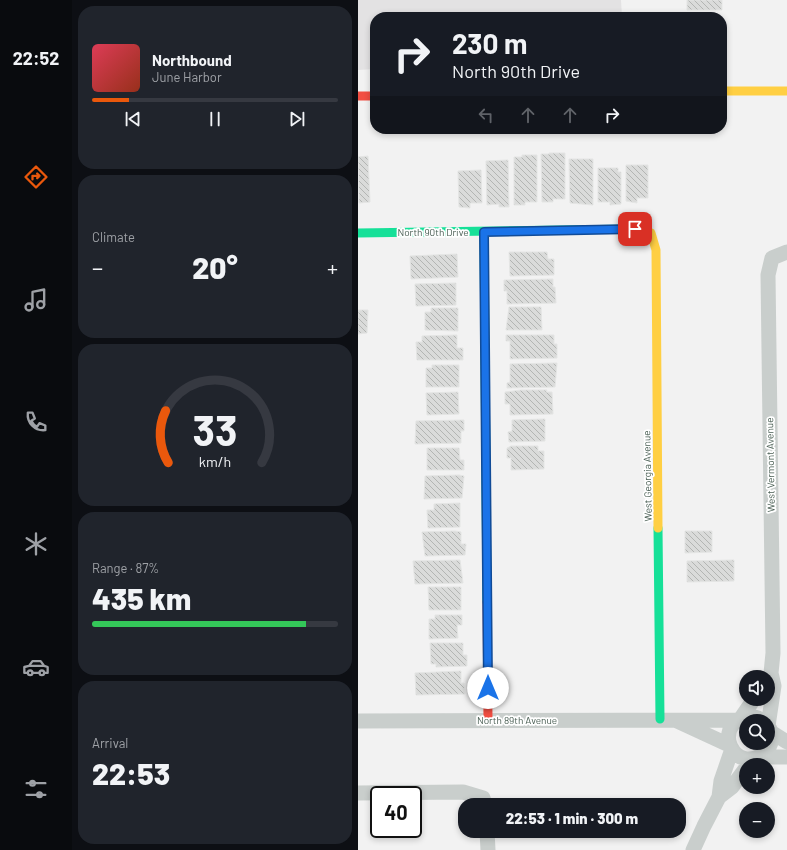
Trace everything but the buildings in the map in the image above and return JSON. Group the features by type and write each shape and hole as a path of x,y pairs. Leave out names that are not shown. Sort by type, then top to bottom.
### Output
{"street":[{"path":"727,91 787,91"},
{"path":"358,96 370,96"},
{"name":"North 90th Drive","path":"358,233 635,229 651,233"},
{"path":"484,232 488,720"},
{"name":"West Georgia Avenue","path":"651,233 656,250 660,719"},
{"name":"West Vermont Avenue","path":"770,670 772,653 768,275 772,258 787,252"},
{"name":"North 89th Avenue","path":"358,721 660,719 676,721 739,719"},
{"path":"693,850 719,797 721,781 730,747 729,731 739,720"},
{"name":"North 89th Avenue","path":"676,721 730,747"},
{"path":"775,732 787,742"},
{"path":"730,747 738,756 742,758"},
{"path":"757,758 768,750"},
{"path":"775,759 787,757"},
{"path":"719,797 732,787 739,778"},
{"path":"358,793 463,792 476,798"},
{"path":"488,838 488,850"}],"shaded area":[{"path":"358,0 621,0 622,12 370,12 370,69 358,70"}],"traffic: fast":[{"path":"358,233 634,229"},
{"path":"484,232 487,602"},
{"path":"658,528 660,719"}],"traffic: slow":[{"path":"727,91 787,91"},
{"path":"634,229 651,233 656,250 658,528"}],"traffic: jam":[{"path":"358,96 370,96"},
{"path":"487,602 488,720"}],"route":[{"path":"488,688 484,232 635,229"}]}
